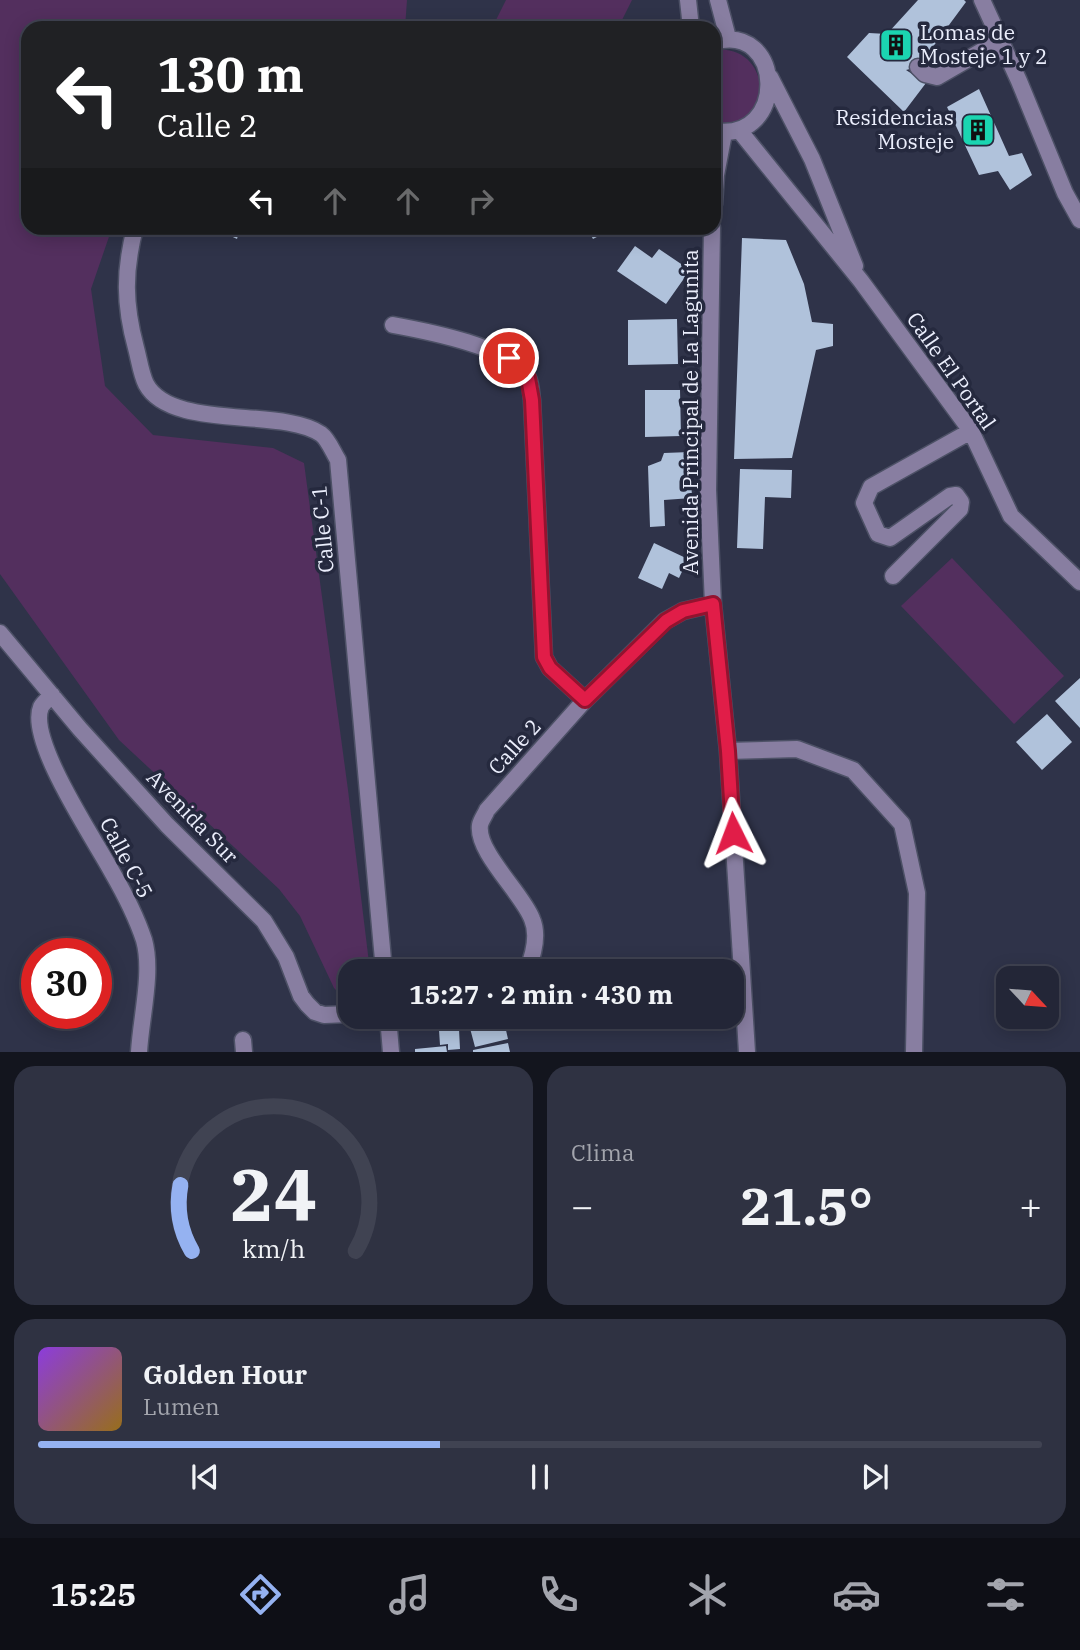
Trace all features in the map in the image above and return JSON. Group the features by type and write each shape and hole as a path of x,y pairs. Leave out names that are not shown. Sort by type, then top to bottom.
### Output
{"street":[{"path":"688,0 690,21"},
{"path":"718,0 720,21"},
{"path":"982,0 1065,193 1080,220"},
{"path":"721,40 742,42 755,50 764,61 770,77 768,99 758,118 726,131 721,153"},
{"path":"918,67 925,74 937,77 1001,40"},
{"name":"Calle El Portal","path":"770,77 812,159 861,281"},
{"name":"Calle El Portal","path":"726,131 861,281 971,430 1011,516 1080,582"},
{"name":"Calle C-1","path":"133,235 127,260 128,317 146,384 160,401 224,417 305,426 323,435 338,460 383,959"},
{"name":"Avenida Principal de La Lagunita","path":"711,235 708,489 713,604 728,751 747,1052"},
{"path":"394,325 441,333 509,358 528,378 532,400 544,657 550,668 585,700"},
{"path":"893,576 960,509 961,502 956,495 950,496 890,538 878,534 864,503 866,495 879,482 971,430"},
{"name":"Calle 2","path":"531,959 535,949 533,919 488,852 480,825 487,810 585,700 666,621 683,611 713,604"},
{"name":"Avenida Sur","path":"0,633 167,825 264,920 286,957 301,996 307,1004 315,1012 338,1014"},
{"name":"Calle C-5","path":"52,695 41,707 40,727 60,782 113,873 144,941 148,983 141,1020 139,1052"},
{"path":"728,751 797,749 853,770 902,824 917,893 914,1052"},
{"path":"389,1029 391,1052"}],"shaded area":[{"path":"0,0 407,0 406,21 21,21 21,235 110,235 91,289 105,386 153,435 273,448 304,463 369,959 338,959 338,992 300,916 279,889 119,740 0,574"},
{"path":"506,0 632,0 622,21 496,21"},
{"path":"721,50 745,57 754,67 759,80 757,106 749,117 731,125 721,126"},
{"path":"952,558 1064,676 1014,724 901,606"}],"building":[{"name":"Lomas de Mosteje 1 y 2","path":"918,0 966,2 918,67 906,70 926,83 904,112 847,57 869,33 887,34"},
{"name":"Residencias Mosteje","path":"979,89 1009,156 1022,153 1032,175 1010,190 998,171 979,175 947,107"},
{"path":"742,238 786,240 804,284 812,322 833,324 833,346 816,350 792,458 734,459"},
{"path":"635,246 652,258 659,249 690,270 666,304 617,271"},
{"path":"677,319 678,364 628,365 628,320"},
{"path":"645,390 680,390 681,436 645,437"},
{"path":"690,452 692,498 664,500 665,526 650,527 648,466 661,461 664,453"},
{"path":"740,469 792,470 791,498 765,497 763,549 737,548"},
{"path":"654,543 688,559 679,578 669,573 662,589 638,578"},
{"path":"1080,678 1080,728 1055,701"},
{"path":"1047,714 1072,742 1042,770 1016,742"},
{"path":"459,1029 460,1049 448,1050 448,1044 440,1045 439,1030"},
{"path":"470,1029 506,1029 508,1039 475,1047"},
{"path":"508,1043 510,1052 473,1052 473,1050"},
{"path":"446,1046 447,1052 415,1052 415,1049"}],"place":[{"name":"Lomas de Mosteje 1 y 2","path":"896,45"},
{"name":"Residencias Mosteje","path":"978,130"}],"route":[{"path":"509,358 528,378 532,400 544,657 550,668 585,700 666,621 683,611 713,604 728,751 733,833"}]}
